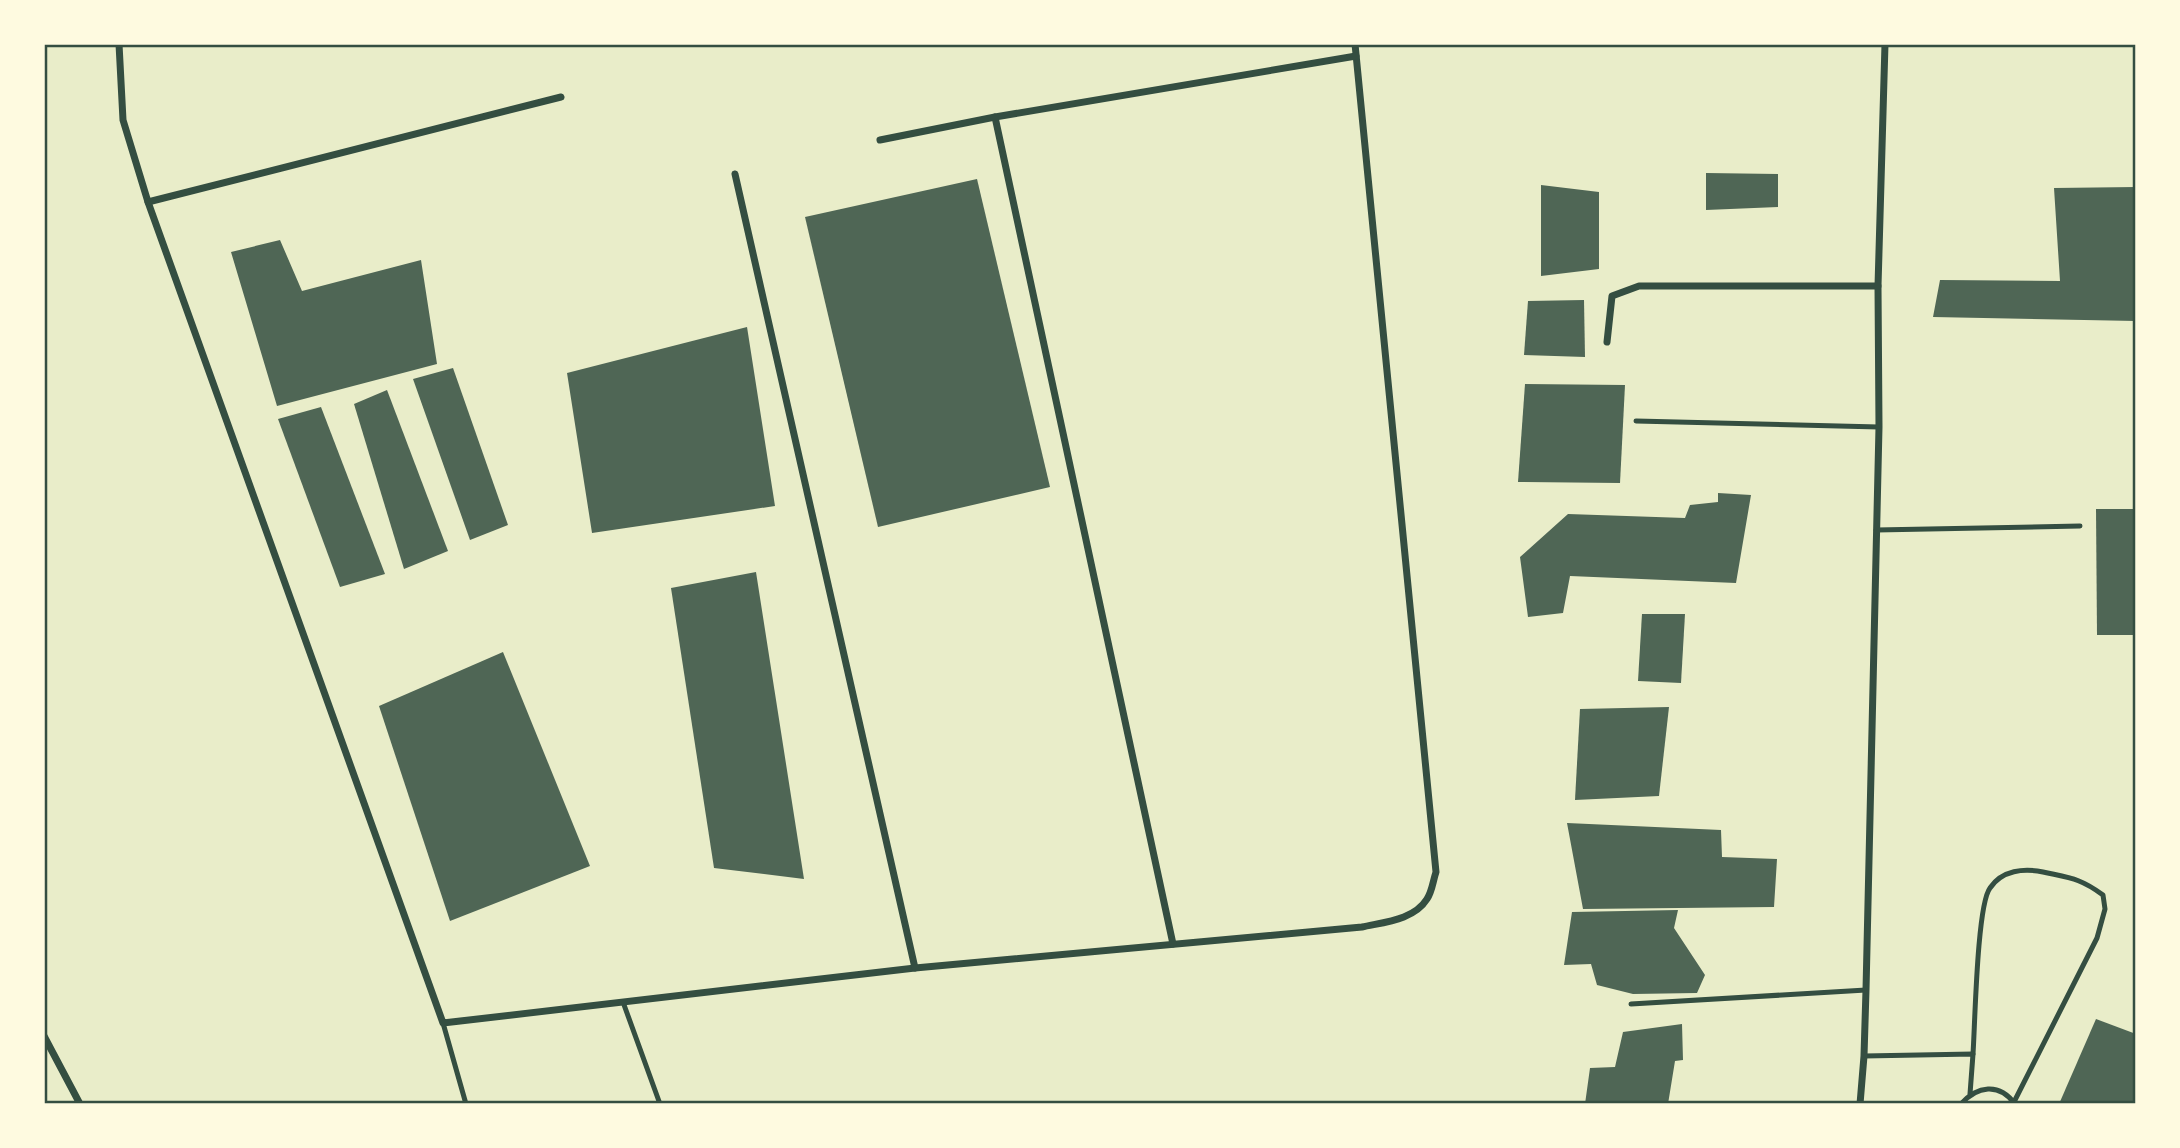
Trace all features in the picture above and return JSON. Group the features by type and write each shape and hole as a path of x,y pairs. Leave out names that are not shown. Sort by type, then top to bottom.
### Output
{"street":[{"path":"119,44 123,120 148,202 443,1023 915,968 1362,927 1416,912 1428,898 1436,872 1355,44"},
{"path":"1860,1104 1866,990 1879,427 1878,286 1885,44"},
{"path":"880,140 995,117 1356,56"},
{"path":"148,202 561,97"},
{"path":"995,117 1173,944"},
{"path":"735,174 915,968"},
{"path":"1607,342 1612,296 1639,286 1878,286"},
{"path":"44,1036 80,1104"}],"lane":[{"path":"1636,421 1879,427"},
{"path":"1876,530 2080,526"},
{"path":"1961,1104 1970,1094 1981,1088 2005,1093 2014,1103 2097,938 2105,909 2103,895 2084,881 2031,869 2007,873 1989,888 1981,926 1970,1094"},
{"path":"1631,1004 1866,990"},
{"path":"623,1002 660,1104"},
{"path":"443,1023 466,1104"},
{"path":"1864,1056 1973,1054"}],"building":[{"path":"1706,173 1778,174 1778,207 1706,210"},
{"path":"977,179 1050,487 878,527 805,217"},
{"path":"1541,185 1599,192 1599,269 1541,276"},
{"path":"2136,187 2136,321 1933,317 1940,280 2060,281 2054,188"},
{"path":"280,240 302,291 421,260 437,364 277,406 231,252"},
{"path":"1584,300 1585,357 1524,355 1528,301"},
{"path":"747,327 775,506 592,533 567,373"},
{"path":"453,368 508,525 470,540 413,379"},
{"path":"1525,384 1625,385 1620,483 1518,482"},
{"path":"387,390 448,551 404,569 354,404"},
{"path":"321,407 385,574 340,587 278,419"},
{"path":"1718,493 1751,495 1736,583 1570,576 1563,613 1528,617 1520,557 1568,514 1685,518 1690,505 1718,502"},
{"path":"2096,509 2136,509 2136,635 2097,635"},
{"path":"756,572 804,879 714,868 671,588"},
{"path":"1642,614 1685,614 1681,683 1638,681"},
{"path":"503,652 590,866 450,921 379,706"},
{"path":"1669,707 1659,796 1575,800 1580,709"},
{"path":"1567,823 1721,830 1722,857 1777,859 1774,907 1583,909"},
{"path":"1678,910 1674,928 1705,975 1697,993 1633,994 1597,985 1591,964 1564,965 1572,912"},
{"path":"2096,1019 2136,1034 2136,1104 2059,1104"},
{"path":"1682,1024 1683,1060 1675,1061 1668,1104 1585,1104 1590,1068 1615,1067 1623,1032"}]}
